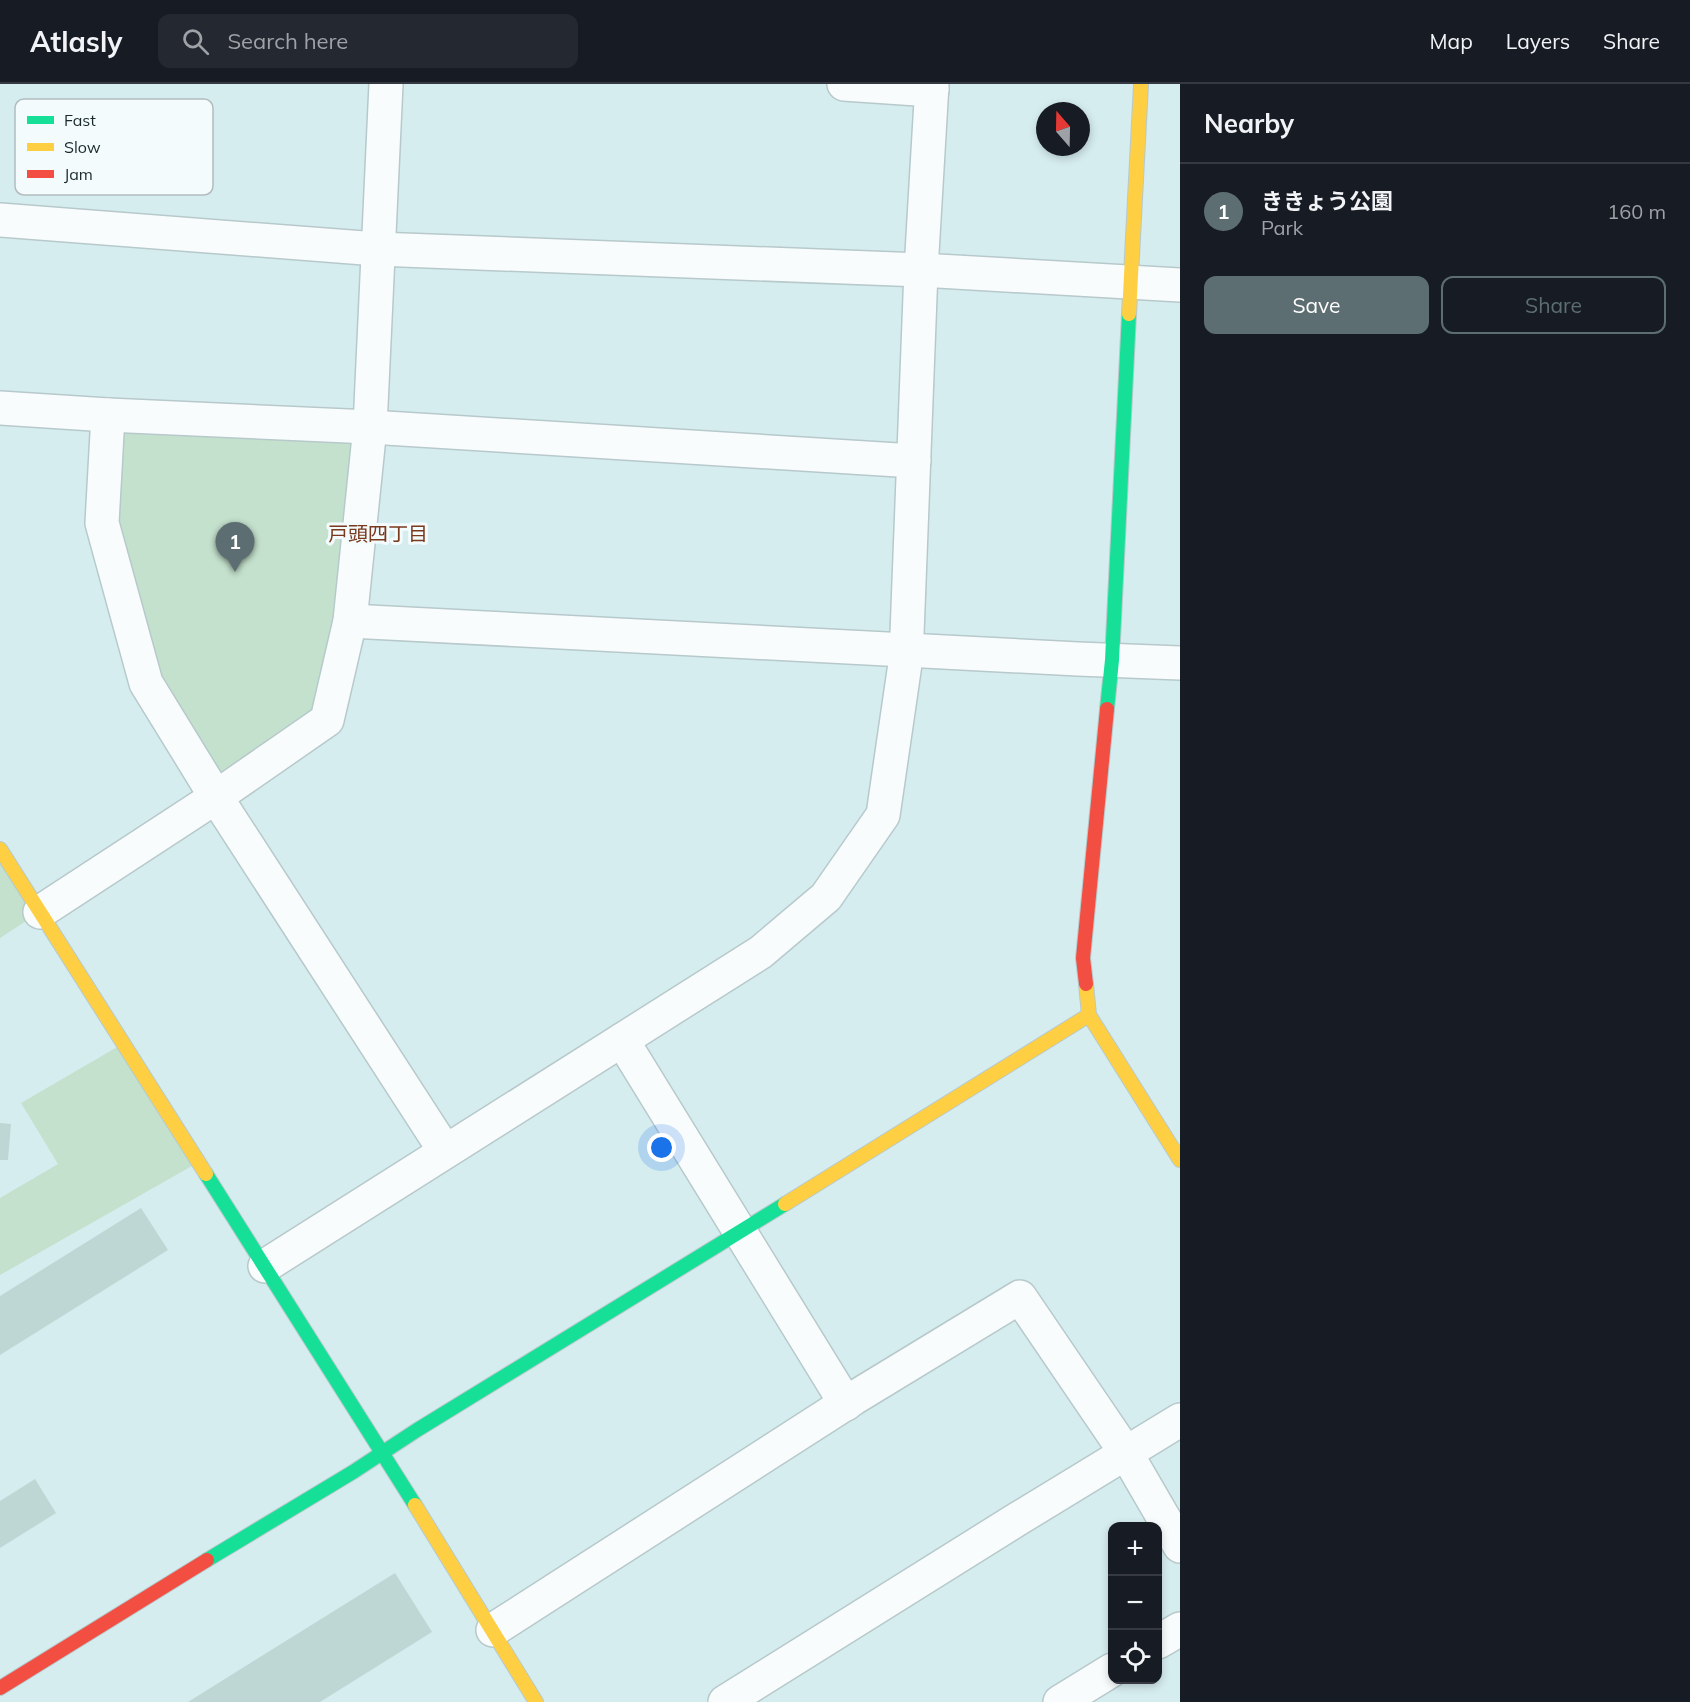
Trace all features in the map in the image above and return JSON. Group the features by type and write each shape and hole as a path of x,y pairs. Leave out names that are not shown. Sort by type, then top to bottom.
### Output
{"street":[{"path":"40,912 216,797 327,720 350,621 370,427 386,84"},
{"path":"265,1266 761,952 826,897 883,815 907,650 921,270 932,87 844,84"},
{"path":"1141,84 1112,660 1083,958 1089,1015 1180,1160"},
{"path":"0,220 377,249 921,270 1180,285"},
{"path":"0,408 370,427 914,461"},
{"path":"108,415 102,523 146,683 216,797 445,1151"},
{"path":"350,621 1180,663"},
{"path":"0,849 265,1266 536,1702"},
{"path":"0,1688 1089,1015"},
{"path":"622,1040 846,1404"},
{"path":"493,1630 846,1404 1020,1297 1126,1453 1180,1546"},
{"path":"725,1702 1180,1420"},
{"path":"1162,1640 1180,1629"},
{"path":"1060,1702 1108,1673"}],"green space":[{"path":"108,415 370,427 327,720 216,797 146,683 102,523"},
{"path":"0,849 40,912 0,938"},
{"path":"124,1043 199,1162 0,1275 0,1198 58,1164 21,1103"}],"building":[{"path":"0,1123 11,1124 8,1160 0,1160"},
{"path":"141,1208 168,1250 0,1355 0,1296"},
{"path":"35,1479 56,1513 0,1548 0,1501"},
{"path":"395,1573 432,1632 320,1702 188,1702"}],"traffic: fast":[{"path":"1107,709 1112,660 1129,314"},
{"path":"206,1174 415,1505"},
{"path":"207,1560 785,1204"}],"traffic: slow":[{"path":"1129,314 1141,84"},
{"path":"0,849 206,1174"},
{"path":"1086,984 1089,1015 1180,1160"},
{"path":"785,1204 1089,1015"},
{"path":"415,1505 536,1702"}],"traffic: jam":[{"path":"1086,984 1083,958 1107,709"},
{"path":"0,1688 207,1560"}],"place":[{"name":"ききょう公園","path":"235,572"}],"district":[{"name":"戸頭四丁目","path":"378,533"}]}
